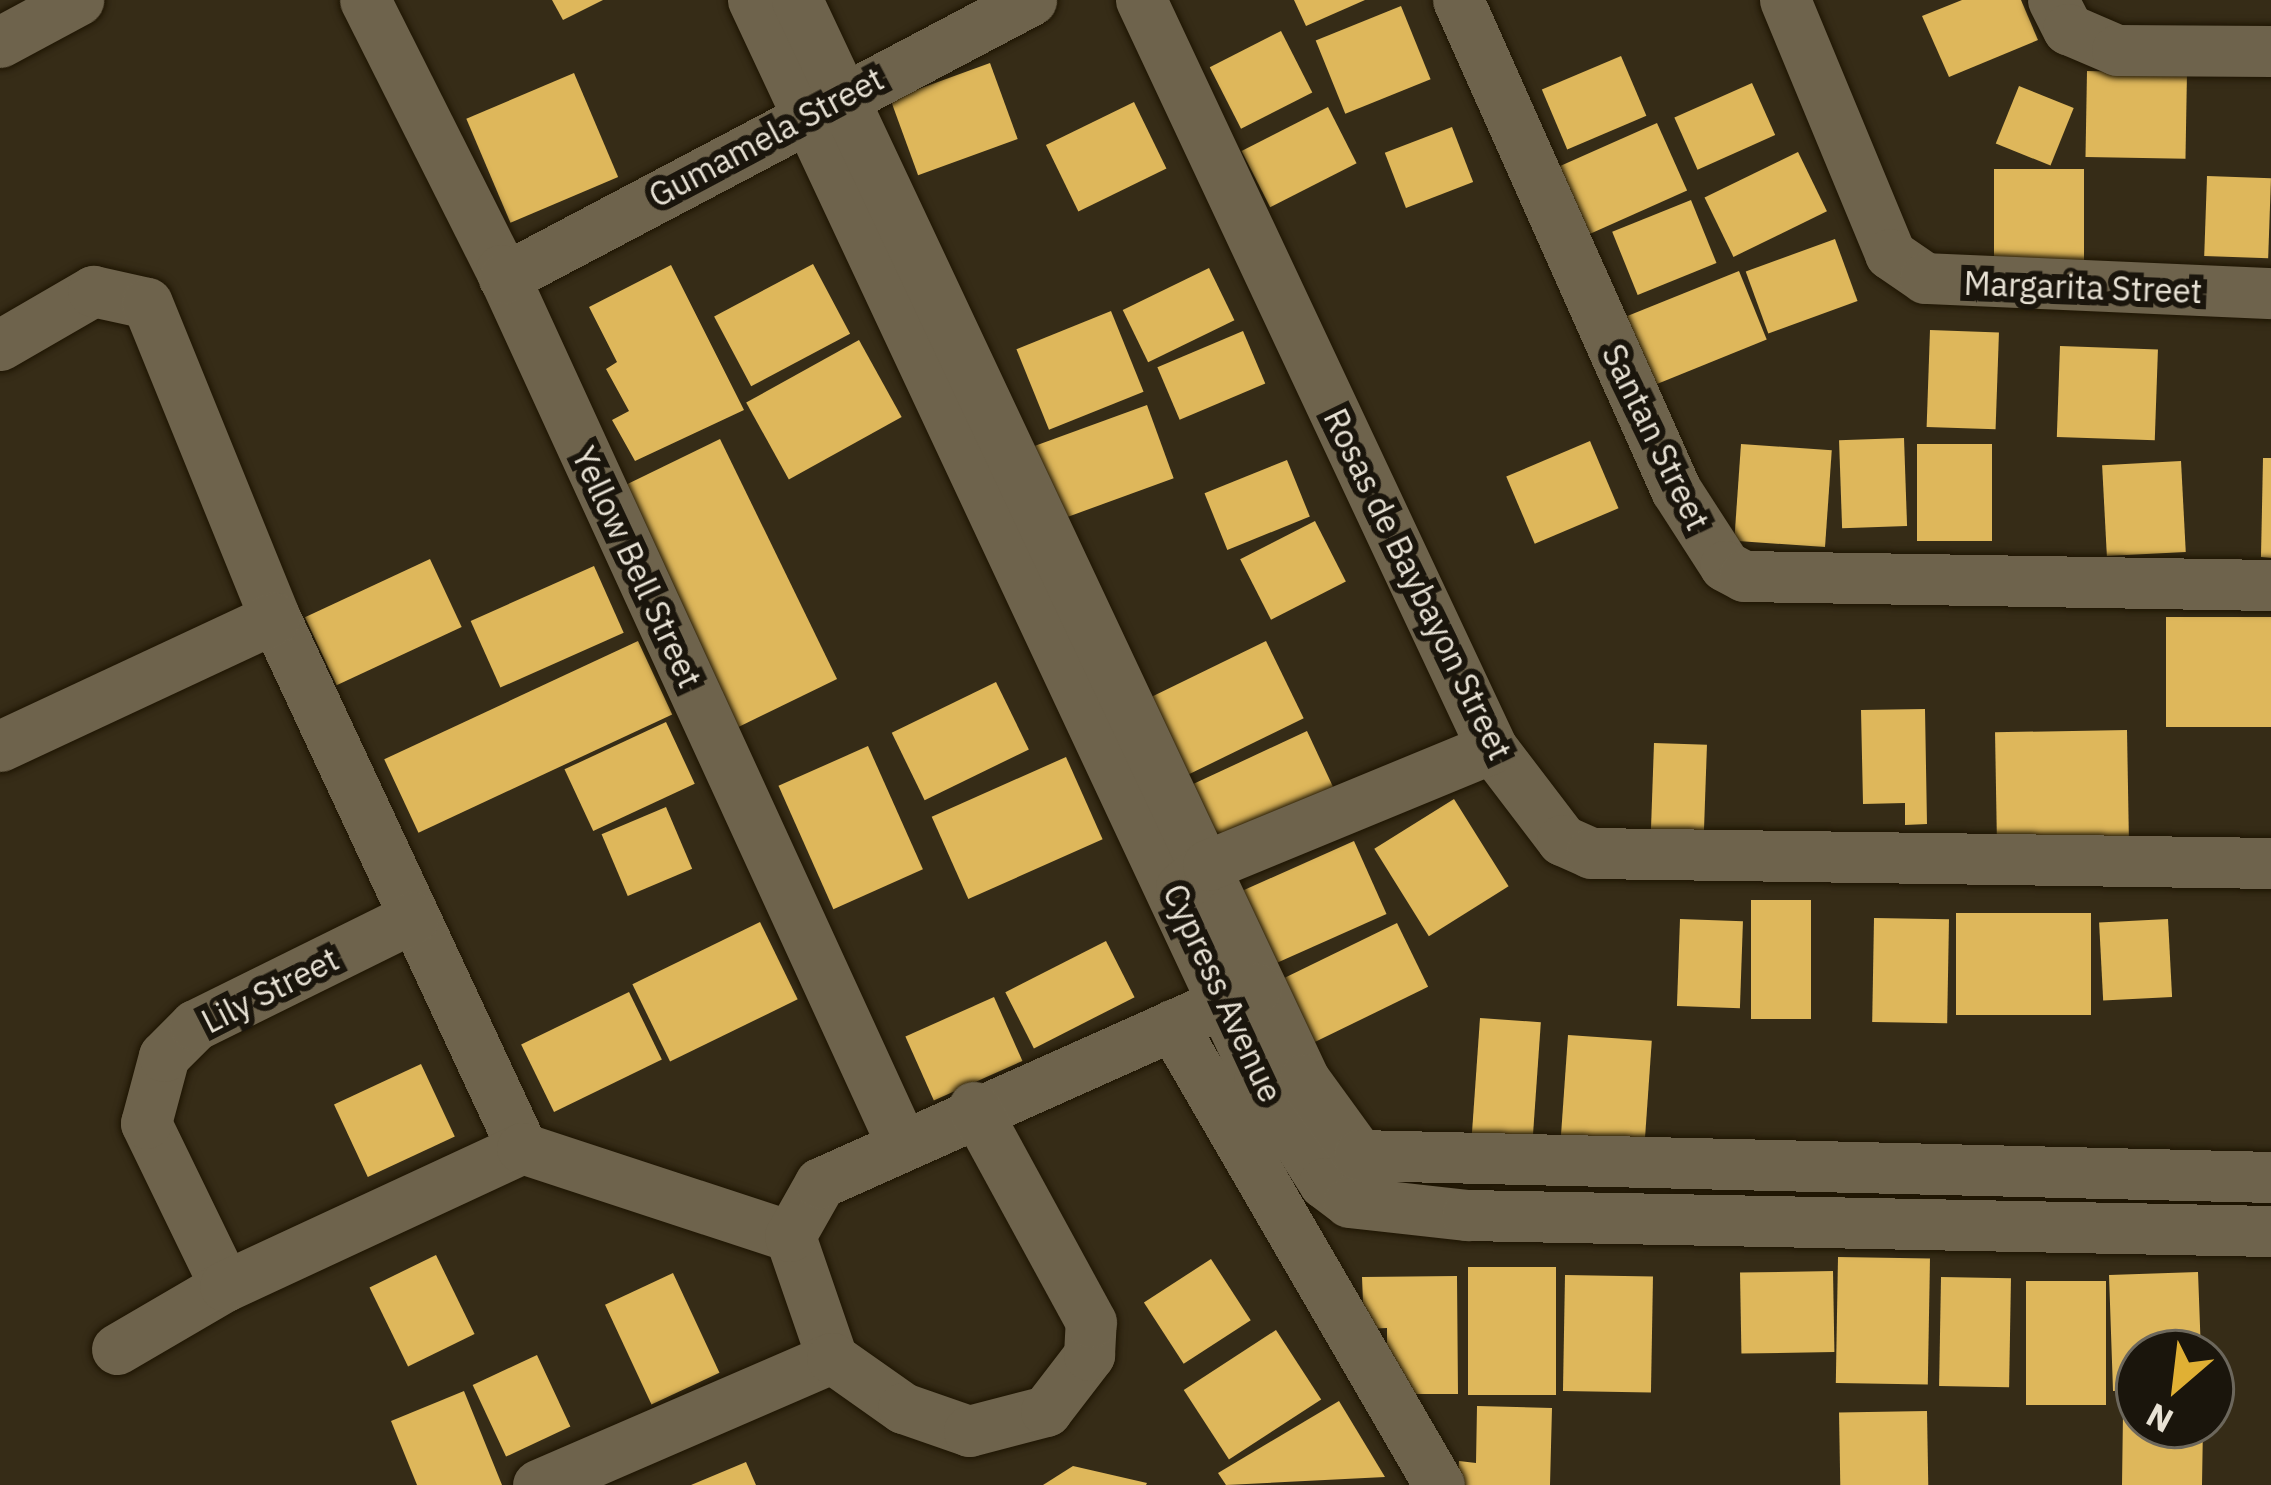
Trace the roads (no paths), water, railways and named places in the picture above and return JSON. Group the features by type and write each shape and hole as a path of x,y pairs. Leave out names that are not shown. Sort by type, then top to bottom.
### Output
{"street":[{"path":"0,42 78,0"},
{"name":"Yellow Bell Street","path":"364,0 504,278 899,1138"},
{"name":"Cypress Avenue","path":"753,0 827,103"},
{"name":"Cypress Avenue","path":"797,0 827,103 1244,995 1259,1080 1332,1161"},
{"name":"Gumamela Street","path":"504,278 827,103 1031,0"},
{"name":"Rosas de Baybayon Street","path":"1141,0 1492,748 1542,821 1592,853 2271,863"},
{"name":"Santan Street","path":"1458,0 1676,490 1725,566 1744,577 2271,585"},
{"name":"Margarita Street","path":"1785,0 1890,254 1925,278 2271,293"},
{"path":"2053,0 2068,28 2117,50 2271,51"},
{"path":"0,344 93,291 147,303 275,618 522,1148"},
{"path":"0,746 275,618"},
{"path":"1192,878 1492,748"},
{"name":"Lily Street","path":"225,1286 146,1123 164,1056 195,1025 414,917"},
{"path":"974,1107 1091,1322 1073,1385 1025,1424 969,1431 903,1408 832,1358 790,1236 820,1183 899,1138 1244,995"},
{"path":"1172,1025 1333,1310 1439,1485"},
{"path":"117,1349 225,1286 522,1148 790,1236"},
{"path":"1332,1161 1333,1310"},
{"path":"1332,1161 1349,1202 1467,1215 2271,1177"},
{"path":"1831,1198 2271,1231"},
{"path":"538,1485 832,1358"}]}
